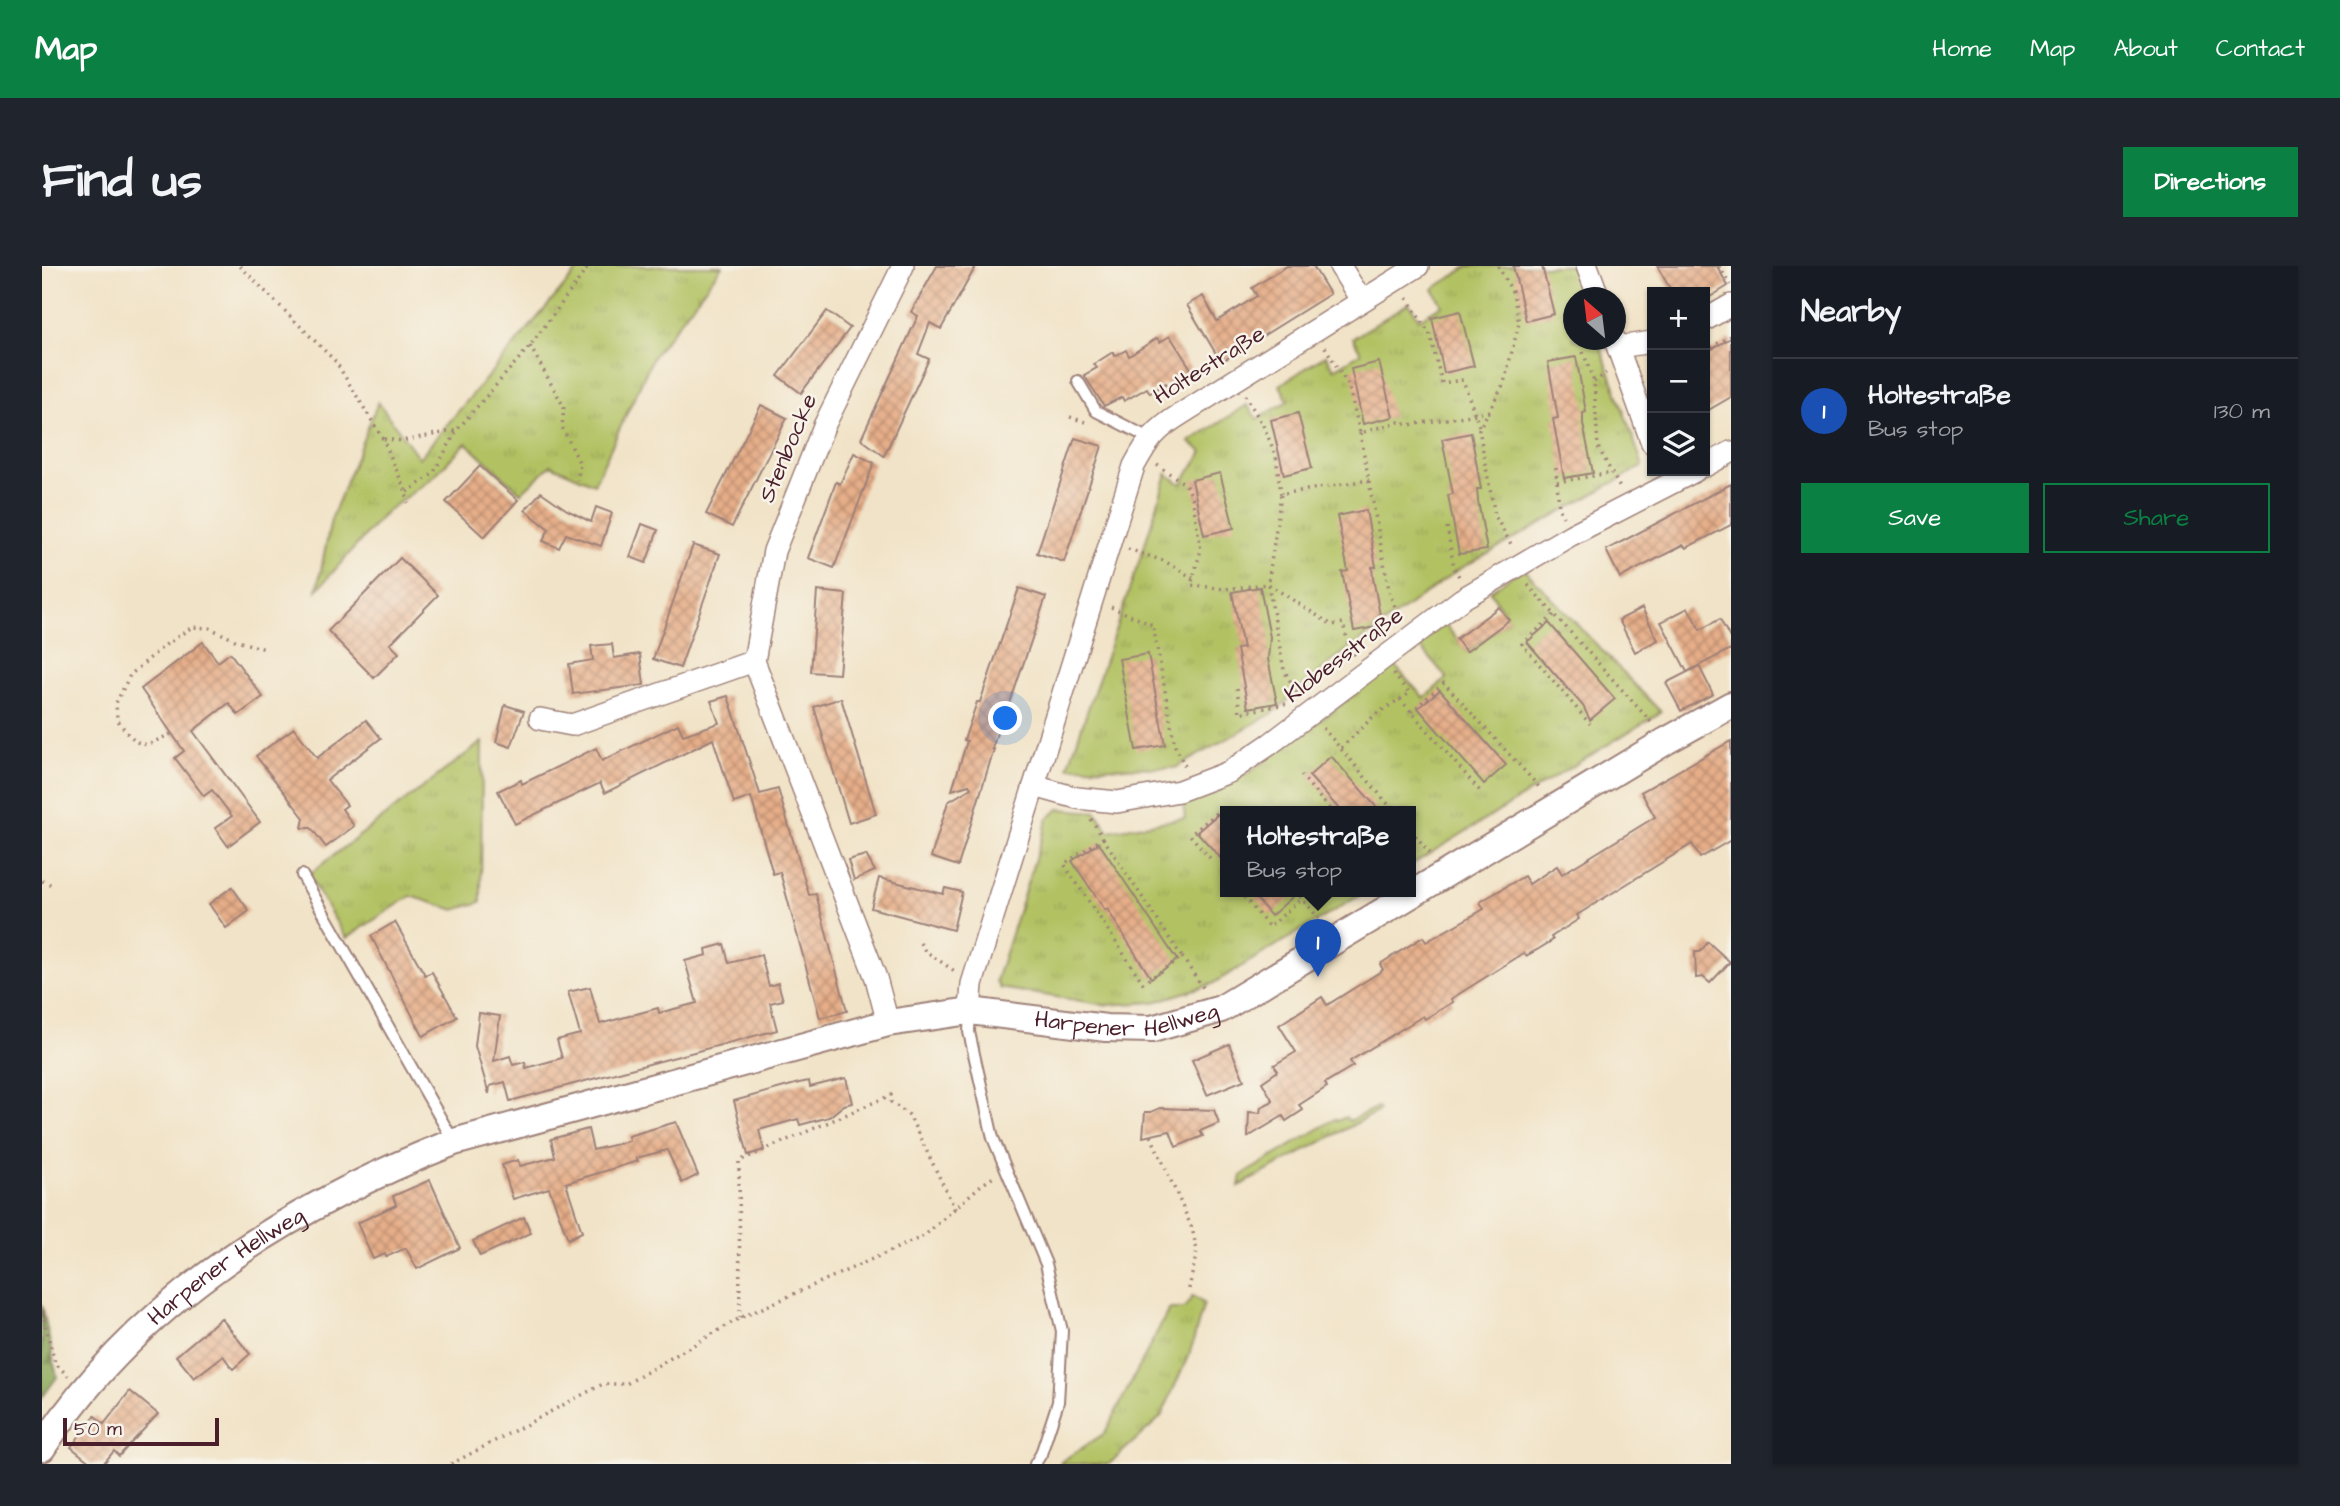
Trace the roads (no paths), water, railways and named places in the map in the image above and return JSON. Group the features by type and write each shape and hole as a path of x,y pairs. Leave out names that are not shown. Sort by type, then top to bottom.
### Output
{"street":[{"name":"Stenbocke","path":"754,661 774,551 824,426 903,266"},
{"path":"1340,266 1361,300"},
{"name":"Holtestraße","path":"970,1010 972,984 1134,466 1145,446 1160,427 1418,266"},
{"path":"1587,266 1595,287"},
{"path":"1710,317 1731,305"},
{"path":"1626,343 1647,342"},
{"path":"1619,350 1647,429"},
{"path":"1710,463 1731,452"},
{"name":"Klobesstraße","path":"1034,786 1077,798 1117,802 1146,799 1195,786 1229,772 1306,707 1374,665 1470,594 1517,565 1629,505 1665,478"},
{"path":"540,719 572,725 754,661 869,958 888,1023"},
{"name":"Harpener Hellweg","path":"1416,892 1666,741 1731,705"},
{"name":"Harpener Hellweg","path":"42,1448 123,1346 204,1275 316,1204 413,1158 454,1142 888,1023 970,1010 1106,1028 1152,1029 1221,1009 1407,897"}],"lane":[{"path":"1078,381 1096,411 1145,446"},
{"path":"302,875 454,1142"},
{"path":"970,1010 969,1032 993,1138 1046,1264 1062,1331 1058,1402 1041,1454 1035,1464"}],"place":[{"name":"Holtestraße","path":"1318,977"}]}
